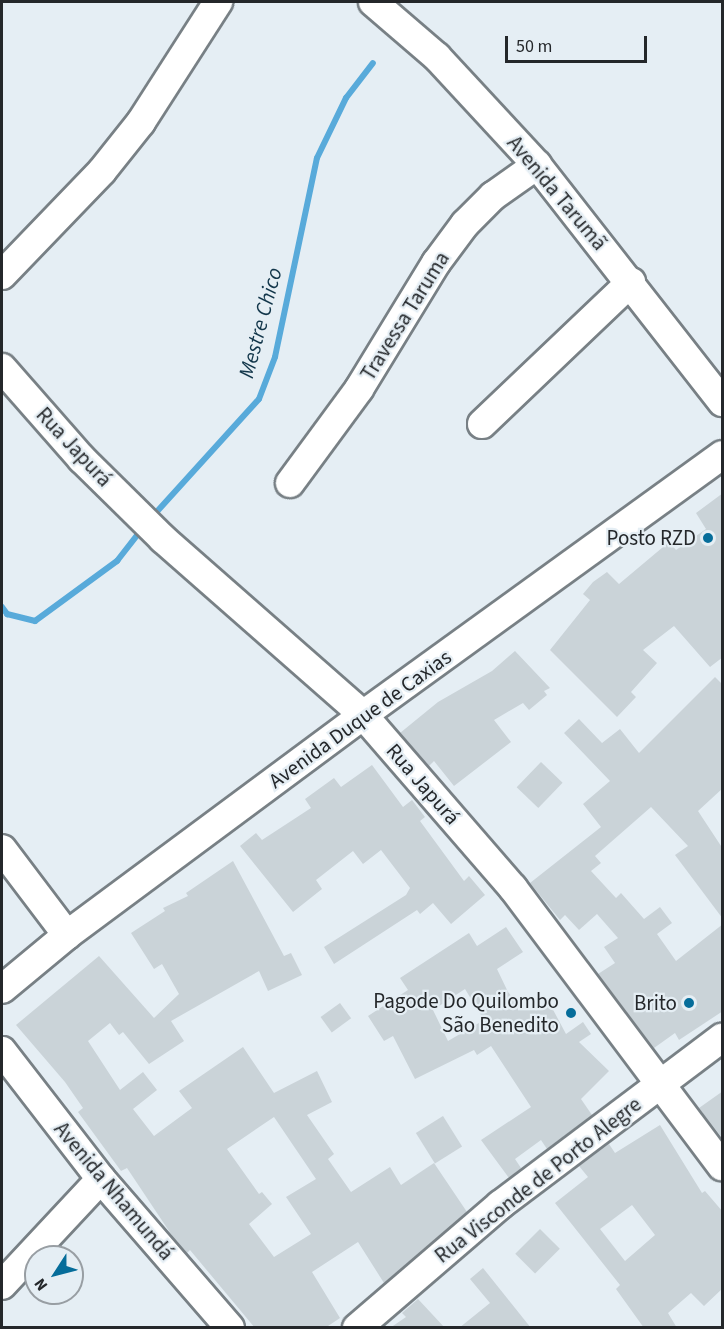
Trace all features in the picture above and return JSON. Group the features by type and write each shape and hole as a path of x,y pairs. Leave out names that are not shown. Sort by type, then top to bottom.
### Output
{"street":[{"path":"2,274 102,171 141,122 218,2"},
{"name":"Avenida Tarumã","path":"373,2 437,57 537,165 723,402"},
{"name":"Travessa Taruma","path":"290,483 359,389 436,263 465,224 493,196 537,165"},
{"path":"482,424 631,282"},
{"name":"Rua Japurá","path":"2,368 82,459 163,539 363,715 513,888 723,1166"},
{"name":"Avenida Duque de Caxias","path":"2,989 67,935 363,715 723,455"},
{"path":"2,849 67,935"},
{"name":"Rua Visconde de Porto Alegre","path":"357,1328 501,1205 723,1038"},
{"name":"Avenida Nhamundá","path":"2,1052 101,1179 230,1328"},
{"path":"2,1285 101,1179"}],"building":[{"path":"723,493 723,657 710,667 674,626 643,650 657,663 631,692 636,697 617,717 550,650 590,600 583,594 593,582 607,572 619,584 669,542 676,550 706,529 696,513"},
{"path":"515,651 550,688 544,691 547,695 529,710 523,703 494,720 511,742 454,786 434,761 429,766 400,733 438,702 492,671"},
{"path":"715,677 723,685 723,788 698,811 723,849 723,919 675,855 688,846 651,807 595,856 601,863 591,871 616,898 621,893 644,919 660,907 672,923 657,934 676,961 723,924 723,1011 679,1040 675,1033 654,1048 598,974 615,963 604,947 618,938 597,914 579,930 565,915 560,920 530,883 601,827 583,804 610,781 564,733 579,719 602,743 620,729 639,753"},
{"path":"541,762 563,783 538,808 517,787"},
{"path":"372,765 403,807 412,800 425,817 420,821 464,881 469,876 485,895 451,924 433,903 420,914 417,910 334,964 324,947 406,895 410,888 381,850 363,864 353,851 316,880 322,889 293,912 240,846 256,833 262,840 311,808 305,799 334,778 341,787"},
{"path":"233,861 284,956 291,953 302,975 268,991 259,971 171,1021 184,1041 149,1064 123,1032 119,1035 110,1023 88,1041 120,1090 143,1072 157,1090 133,1109 154,1136 192,1108 179,1091 243,1047 274,1093 317,1071 332,1102 307,1115 334,1154 328,1159 351,1192 390,1167 401,1185 434,1163 467,1212 384,1283 358,1242 312,1272 340,1318 325,1328 255,1328 190,1250 187,1253 173,1237 127,1168 121,1171 78,1112 83,1108 65,1082 16,1025 99,956 154,1018 179,994 162,964 154,969 131,933 165,911 163,908 188,896 186,893","holes":["274,1117 316,1179 286,1197 311,1234 274,1257 249,1224 272,1204 262,1192 259,1194 227,1149"]},
{"path":"506,927 523,952 497,969 508,992 517,1003 529,996 538,1010 550,1004 566,1034 583,1022 591,1034 579,1042 609,1071 581,1099 592,1115 547,1149 541,1140 515,1159 521,1168 509,1178 481,1140 531,1107 491,1046 477,1055 474,1050 415,1079 393,1036 384,1041 368,1016 408,990 400,978 469,933 477,946","holes":["465,989 484,1020 448,1041 433,1010"]},
{"path":"340,1003 351,1018 332,1032 321,1017"},
{"path":"723,1091 723,1139 699,1108"},
{"path":"443,1116 462,1147 435,1163 416,1133"},
{"path":"660,1125 702,1193 705,1191 723,1212 723,1288 704,1306 691,1293 668,1313 677,1328 644,1328 616,1289 620,1285 555,1203 588,1177 579,1166 609,1144 615,1153","holes":["632,1205 655,1235 625,1261 600,1229"]},
{"path":"540,1229 560,1249 535,1274 515,1254"},
{"path":"483,1268 531,1328 459,1328 490,1303 470,1279"},
{"path":"418,1299 445,1328 390,1328 406,1317 402,1313"}],"waterway":[{"name":"Mestre Chico","path":"152,517 259,399 275,357 317,158 346,98 373,63"},
{"name":"Mestre Chico","path":"2,607 7,614 35,621 117,561 142,529"}],"place":[{"name":"Posto RZD","path":"708,538"},
{"name":"Brito","path":"689,1003"},
{"name":"Pagode Do Quilombo São Benedito","path":"571,1013"}]}
